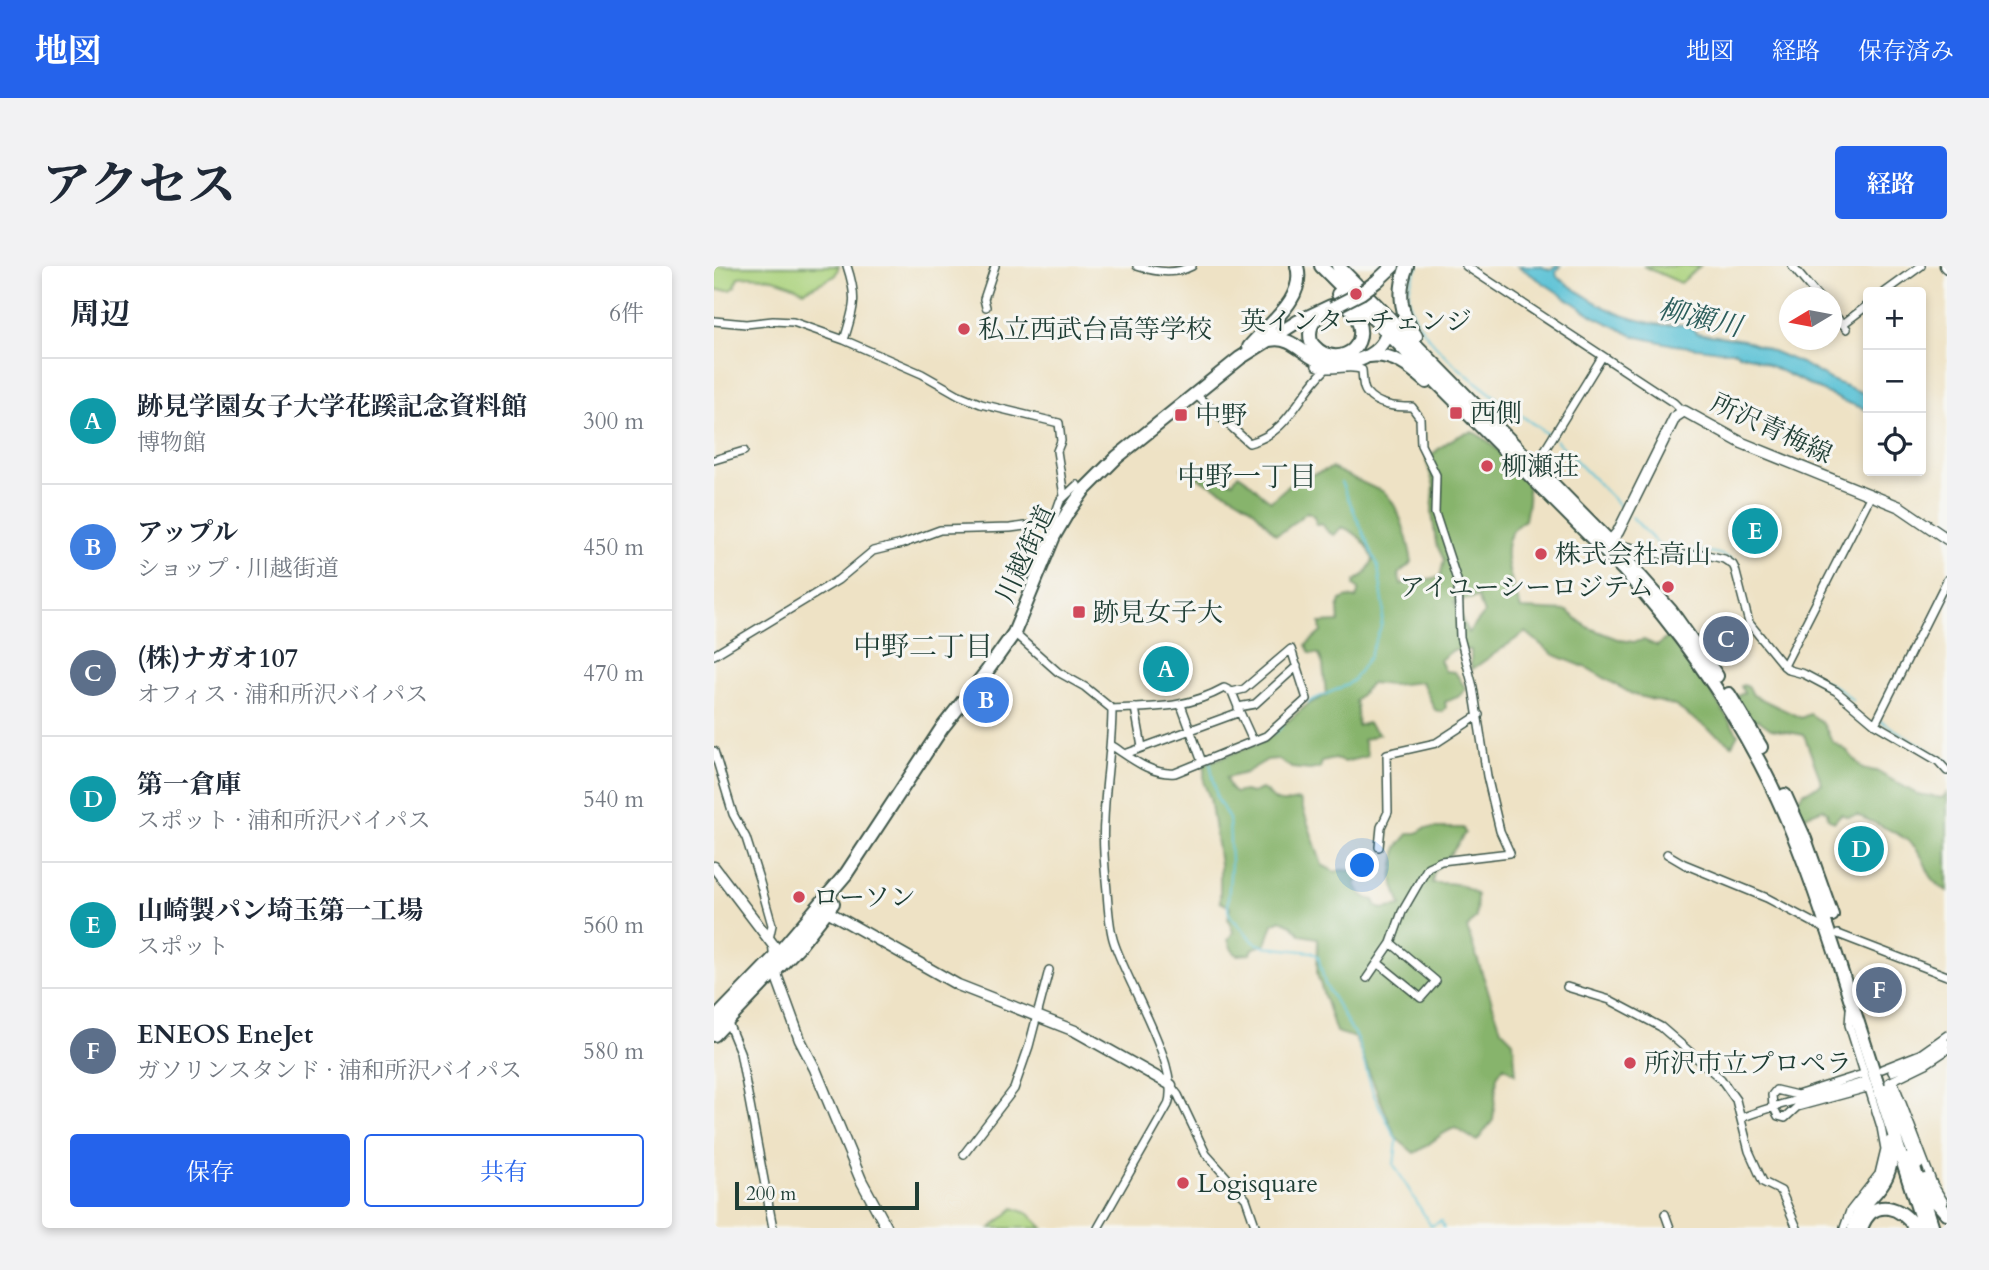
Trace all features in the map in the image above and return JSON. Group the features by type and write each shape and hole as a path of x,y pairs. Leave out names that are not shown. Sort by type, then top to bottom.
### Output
{"highway":[{"path":"1242,356 1294,297 1299,282 1297,266"},
{"path":"1310,266 1347,303 1359,322 1356,346 1343,356 1333,358 1316,351 1309,337 1310,328 1316,318 1331,306"},
{"path":"1323,266 1350,290 1362,306 1502,446 1607,545"},
{"path":"1338,266 1535,466 1678,621 1741,712 1805,839 1851,999 1924,1228"},
{"path":"1347,266 1420,342 1477,407"},
{"name":"川越街道","path":"1242,356 1297,322 1331,306 1375,279 1389,266"},
{"path":"1407,266 1401,287 1401,299 1406,320 1420,342"},
{"path":"1266,341 1274,338 1287,340 1326,363 1348,362 1366,356 1381,346 1388,332 1384,317 1352,280"},
{"name":"川越街道","path":"776,962 846,874 942,728 1014,632 1069,497 1282,326 1331,306"},
{"path":"1366,356 1388,356 1404,364 1502,446"},
{"name":"川越街道","path":"714,1035 721,1017 827,911 842,888 846,874"},
{"path":"1833,933 1929,1189 1947,1214"},
{"path":"1854,1228 1859,1214 1886,1179 1892,1158 1890,1135 1866,1045"},
{"path":"1888,1079 1933,1228"},
{"path":"1861,1228 1869,1214 1885,1208 1901,1212 1914,1228"}],"street":[{"path":"844,340 855,296 847,266"},
{"path":"986,307 984,299 995,266"},
{"path":"1138,266 1157,272 1171,272 1192,266"},
{"path":"1467,266 1674,403 1682,411"},
{"path":"1792,266 1810,287"},
{"path":"1892,287 1921,266"},
{"path":"1842,324 1845,327 1863,310"},
{"path":"714,320 746,324 793,322 844,340 922,374 959,396 1059,423 1061,441 1057,451 1069,497"},
{"path":"1291,349 1311,364 1325,370 1355,367 1362,370 1368,394 1388,405 1412,407 1420,418 1421,445 1436,475 1437,519 1458,583 1461,647 1479,715 1487,776 1500,831 1510,853 1441,861 1428,867 1402,912 1391,943 1367,978"},
{"path":"1535,466 1602,356"},
{"path":"1195,394 1249,443 1266,437 1285,423 1310,383 1325,370"},
{"name":"所沢青梅線","path":"1607,545 1618,532 1675,417 1682,411 1742,443 1906,510 1947,539"},
{"path":"714,460 744,451"},
{"path":"1069,497 1077,485"},
{"path":"1784,666 1871,495"},
{"path":"714,655 838,580 873,551 940,530 1010,528 1058,521"},
{"path":"1607,545 1669,556 1703,554 1730,562 1735,569 1749,622 1784,666 1847,697 1864,716 1938,761 1947,771"},
{"path":"1875,724 1947,580"},
{"path":"1014,632 1058,672 1085,687 1112,709 1158,709 1204,699 1224,688 1232,692 1244,689 1291,649 1307,699 1280,724 1253,741 1175,773 1163,774 1111,745"},
{"path":"1125,754 1255,704 1297,666"},
{"path":"1232,692 1253,741"},
{"path":"1181,705 1202,762"},
{"path":"1135,708 1142,747"},
{"path":"1098,1228 1171,1097 1166,1066 1136,989 1113,941 1110,923 1103,846 1112,709"},
{"path":"1380,847 1381,827 1388,812 1387,754 1436,743 1479,715"},
{"path":"714,751 733,814 746,838 759,879 772,925 769,939"},
{"path":"1667,854 1684,864 1767,898 1833,933 1947,976"},
{"path":"714,867 774,946 777,977 800,1040 815,1069 861,1180 887,1228"},
{"path":"827,911 958,985 1075,1031 1171,1085 1206,1154 1246,1199 1256,1228"},
{"path":"1378,963 1421,998 1436,981 1391,943"},
{"path":"964,1154 1014,1089 1048,970"},
{"path":"1567,987 1610,1000 1661,1027 1721,1079 1736,1100 1749,1150 1763,1182 1781,1191 1797,1228"},
{"path":"1844,1228 1850,1211 1880,1174 1885,1158 1884,1139 1849,1025 1851,999"},
{"path":"721,1017 740,1052 774,1228"},
{"path":"1888,1079 1947,1035"},
{"path":"1888,1079 1947,1043"},
{"path":"1888,1079 1926,1065 1947,1050"},
{"path":"1888,1079 1933,1184 1947,1205"},
{"path":"1864,1081 1797,1107 1785,1118 1778,1116 1773,1106 1772,1095 1776,1090 1797,1095 1864,1081"},
{"path":"1741,1118 1773,1106 1816,1097 1864,1081"},
{"path":"1665,1214 1670,1228"}],"green space":[{"path":"714,266 839,266 835,276 804,291 780,281 756,276 738,277 731,290 714,290"},
{"path":"1643,266 1700,266 1681,283"},
{"path":"1472,432 1495,447 1527,486 1525,520 1515,528 1507,549 1510,574 1521,609 1567,611 1587,627 1620,640 1644,640 1657,646 1668,637 1709,689 1738,734 1732,745 1675,706 1632,694 1587,668 1552,654 1526,632 1471,670 1471,650 1453,650 1440,660 1445,671 1455,672 1466,689 1458,697 1445,702 1446,707 1442,712 1435,710 1422,682 1391,685 1371,683 1355,701 1358,726 1367,723 1379,734 1363,740 1368,756 1345,762 1334,759 1322,762 1320,768 1310,770 1292,768 1277,759 1267,760 1245,773 1226,778 1235,793 1252,793 1261,789 1278,801 1300,800 1322,865 1335,872 1356,871 1358,880 1355,884 1358,890 1382,909 1401,906 1392,879 1397,847 1409,833 1417,833 1425,828 1463,828 1465,833 1454,850 1434,871 1432,883 1461,885 1477,895 1476,917 1467,928 1501,1029 1513,1041 1516,1074 1504,1066 1497,1076 1493,1120 1477,1141 1455,1128 1414,1153 1396,1138 1355,1038 1336,1032 1317,974 1318,938 1301,935 1292,925 1281,920 1273,924 1266,944 1254,948 1250,954 1237,955 1232,950 1228,940 1233,932 1228,919 1230,907 1220,902 1220,864 1210,798 1204,784 1204,764 1263,742 1307,705 1326,695 1319,654 1310,653 1306,645 1321,632 1320,623 1339,622 1338,609 1341,600 1348,597 1356,599 1359,589 1354,585 1355,581 1365,574 1373,560 1365,544 1353,532 1342,527 1334,535 1322,524 1317,524 1313,515 1307,512 1276,534 1249,506 1181,468 1233,482 1238,474 1271,501 1295,480 1332,468 1383,492 1396,508 1401,520 1412,562 1398,574 1401,584 1440,577 1444,560 1436,543 1432,513 1434,486 1426,460 1447,443","holes":["1478,597 1484,614 1468,633 1454,602"]},
{"path":"1741,686 1749,687 1753,695 1801,718 1810,714 1822,722 1833,742 1846,750 1863,769 1876,771 1917,794 1942,798 1947,793 1947,891 1930,875 1915,847 1887,829 1857,815 1848,817 1841,814 1834,822 1823,809 1803,817 1798,809 1798,800 1803,793 1822,784 1804,735 1771,729 1757,719 1753,723 1734,697 1744,693"},
{"path":"1014,1208 1029,1214 1043,1228 991,1228"}],"water":[{"path":"1518,266 1539,266 1551,270 1561,266 1556,272 1557,277 1594,301 1624,316 1659,325 1685,325 1697,333 1744,340 1760,346 1863,393 1863,408 1735,351 1674,345 1634,336 1593,316"}],"waterway":[{"path":"1418,267 1411,282 1409,298 1415,317 1428,337 1468,375 1551,437"},
{"path":"1556,440 1625,511"},
{"path":"1308,702 1347,685 1354,679 1369,657 1381,627 1384,609 1378,566 1341,482"},
{"path":"1632,517 1664,551"},
{"path":"1669,552 1710,552 1733,560"},
{"path":"1801,670 1840,689 1853,701"},
{"path":"1879,720 1947,761"},
{"path":"1275,733 1283,725"},
{"path":"1210,762 1217,798 1229,819 1231,863 1228,911 1231,917 1254,942 1265,947 1312,952 1318,956 1325,984 1357,1039 1373,1093 1397,1141 1394,1165 1431,1226 1441,1221 1444,1228"}],"place":[{"name":"英インターチェンジ","path":"1356,294"},
{"name":"私立西武台高等学校","path":"964,329"},
{"name":"西側","path":"1456,413"},
{"name":"中野","path":"1181,415"},
{"name":"柳瀬荘","path":"1487,466"},
{"name":"山崎製パン埼玉第一工場","path":"1755,531"},
{"name":"株式会社高山","path":"1541,554"},
{"name":"アイユーシーロジテム","path":"1668,587"},
{"name":"跡見女子大","path":"1079,612"},
{"name":"(株)ナガオ107","path":"1726,639"},
{"name":"跡見学園女子大学花蹊記念資料館","path":"1166,669"},
{"name":"アップル","path":"986,700"},
{"name":"第一倉庫","path":"1861,849"},
{"name":"ローソン","path":"799,897"},
{"name":"ENEOS EneJet","path":"1879,990"},
{"name":"所沢市立プロペラ","path":"1630,1063"},
{"name":"Logisquare","path":"1183,1183"}],"district":[{"name":"中野一丁目","path":"1247,476"},
{"name":"中野二丁目","path":"923,646"}],"water label":[{"name":"柳瀬川","path":"1700,317"}]}
